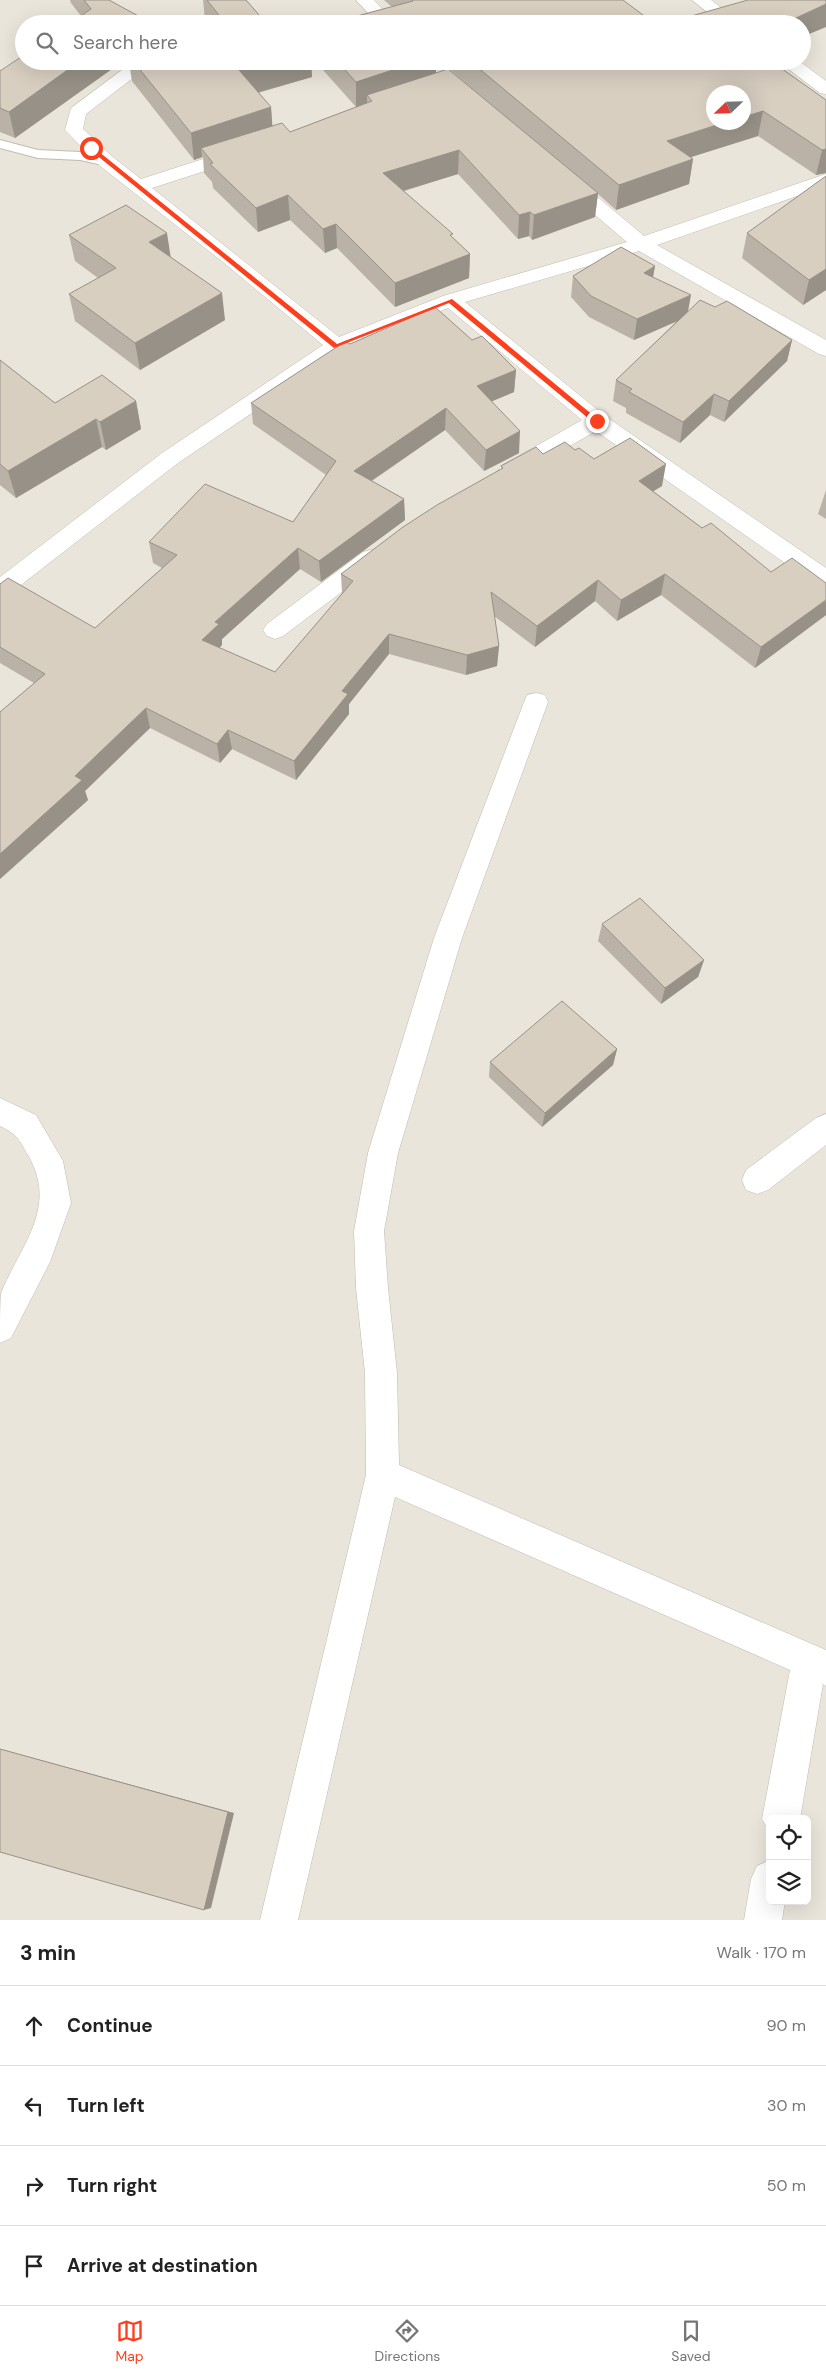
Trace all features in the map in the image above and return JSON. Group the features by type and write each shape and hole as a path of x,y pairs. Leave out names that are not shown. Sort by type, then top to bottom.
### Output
{"street":[{"path":"364,0 379,15"},
{"path":"700,0 721,15"},
{"path":"134,70 77,112 74,130 106,162 140,186 337,346"},
{"path":"800,70 826,89"},
{"path":"140,186 253,149"},
{"path":"557,173 641,244 826,349"},
{"path":"0,589 170,458 337,346 450,300 641,244 826,180"},
{"path":"450,300 597,421 826,580"},
{"path":"492,480 597,421"},
{"path":"275,630 386,547"},
{"path":"279,1920 383,1475 381,1373 372,1288 369,1230 382,1153 448,938 536,702"},
{"path":"0,1111 26,1124 48,1161 56,1203 39,1252 0,1327"},
{"path":"757,1180 826,1127"},
{"path":"383,1475 817,1664 782,1815"},
{"path":"762,1920 766,1900"}],"lane":[{"path":"0,144 38,154 80,156 106,162"}],"shaded area":[{"path":"0,0 826,0 826,1920 0,1920"}],"building":[{"path":"84,0 109,0 136,15 82,15 91,9"},
{"path":"207,0 246,0 259,15 219,15"},
{"path":"623,0 643,15 361,15 413,1"},
{"path":"748,0 826,0 826,4 802,15 695,15"},
{"path":"15,61 15,70 67,70 9,112 0,108 0,71"},
{"path":"140,70 239,70 271,107 191,133"},
{"path":"345,70 393,70 356,82"},
{"path":"449,70 598,193 534,215 530,212 519,215 459,150 383,173 453,234 450,235 470,254 395,283 336,224 323,229 288,195 256,208 210,164 213,163 201,148 282,123 290,132 372,101 367,95"},
{"path":"481,70 784,70 826,100 826,149 822,150 763,111 751,115 751,85 706,85 706,128 667,141 693,159 619,185"},
{"path":"826,176 826,269 809,280 747,233"},
{"path":"126,205 167,233 149,242 222,293 135,343 69,294 116,268 69,235"},
{"path":"621,247 655,266 644,273 691,295 637,319 591,296 573,276"},
{"path":"700,300 715,307 727,301 792,340 729,401 714,394 683,422 629,392 632,389 616,380"},
{"path":"435,307 472,340 482,336 516,370 477,386 520,431 486,450 446,408 354,471 404,499 319,561 298,548 215,622 219,624 202,640 275,672 353,581 341,574 403,527 437,505 503,468 501,466 536,447 543,454 565,442 575,450 579,448 594,459 630,438 666,464 639,481 702,528 711,523 771,572 792,558 826,583 826,600 761,647 665,574 621,600 598,580 537,626 491,592 499,646 467,655 389,634 342,691 348,694 294,761 228,730 217,744 146,708 75,776 82,780 0,854 0,712 45,674 0,647 0,584 8,578 95,628 177,555 149,542 205,484 293,522 336,461 251,403 346,341 350,344"},
{"path":"0,360 55,403 102,375 136,401 100,422 96,419 8,471 0,464"},
{"path":"640,898 704,960 665,988 602,924"},
{"path":"562,1001 617,1049 545,1113 490,1062"},
{"path":"0,1749 228,1812 204,1910 0,1852"}],"route":[{"path":"91,148 106,162 140,186 337,346 450,300 597,421"}]}
